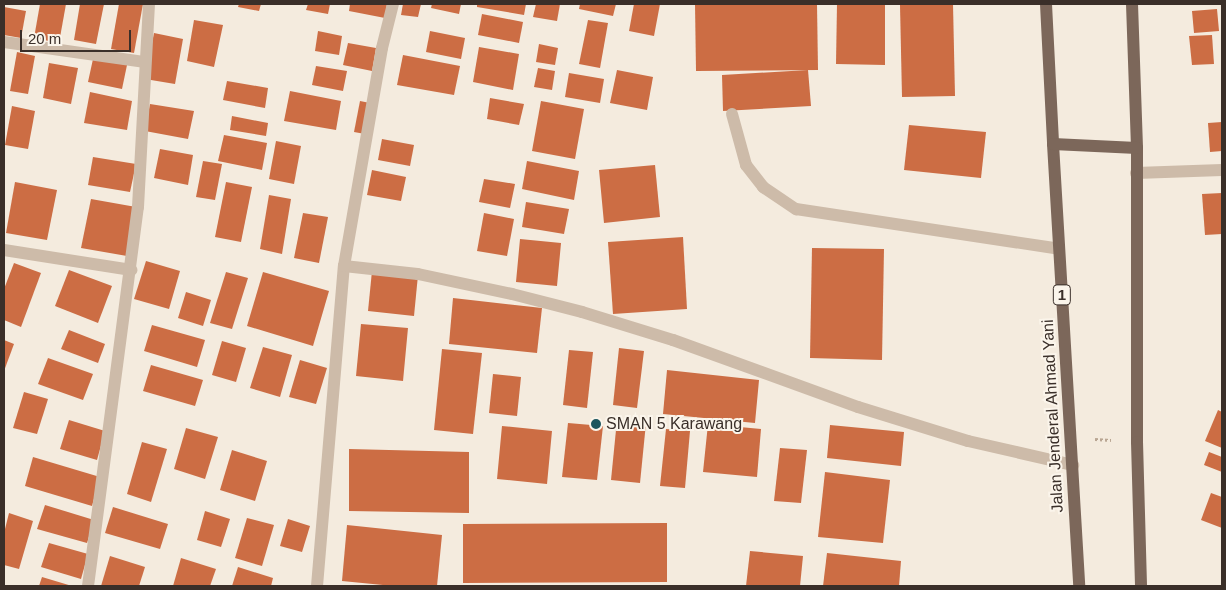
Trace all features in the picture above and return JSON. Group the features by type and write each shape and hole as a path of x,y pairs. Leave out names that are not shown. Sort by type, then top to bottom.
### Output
{"main road":[{"name":"Jalan Jenderal Ahmad Yani","path":"1046,4 1052,144 1060,249 1079,586"},
{"path":"1132,4 1137,148 1137,442 1141,586"},
{"path":"1052,144 1137,148"}],"street":[{"path":"88,586 138,207 144,62 149,4"},
{"path":"316,586 344,266 382,48 393,4"},
{"path":"4,42 144,62"},
{"path":"732,114 746,165 763,187 796,209 1060,249"},
{"path":"1136,173 1222,170"},
{"path":"4,250 131,270"},
{"path":"344,266 418,274 512,294 582,312 673,340 858,407 968,442 1073,466"}],"path":[{"path":"1071,438 1137,442"}],"building":[{"path":"40,4 66,4 59,43 34,38"},
{"path":"80,4 104,4 96,44 74,40"},
{"path":"119,4 143,4 134,53 111,49"},
{"path":"239,4 261,4 259,11 238,7"},
{"path":"308,4 330,4 328,14 306,10"},
{"path":"350,4 387,4 385,18 349,11"},
{"path":"403,4 421,4 418,17 401,15"},
{"path":"432,4 461,4 459,14 431,8"},
{"path":"477,4 526,4 524,15 477,7"},
{"path":"536,4 560,4 557,21 533,17"},
{"path":"580,4 616,4 613,16 579,9"},
{"path":"634,4 660,4 654,36 629,31"},
{"path":"695,4 817,4 818,70 696,71"},
{"path":"837,4 885,4 885,65 836,64"},
{"path":"953,4 955,96 902,97 900,5"},
{"path":"4,7 26,11 21,38 4,35"},
{"path":"1217,9 1219,31 1194,33 1192,11"},
{"path":"482,14 523,22 519,43 478,35"},
{"path":"194,20 223,25 214,67 187,61"},
{"path":"588,20 608,23 600,68 579,64"},
{"path":"318,31 342,36 339,55 315,51"},
{"path":"430,31 465,38 461,59 426,52"},
{"path":"154,33 183,39 175,84 145,79"},
{"path":"1212,35 1214,64 1192,65 1189,36"},
{"path":"348,43 376,48 372,71 343,65"},
{"path":"539,44 558,48 555,65 536,62"},
{"path":"479,47 519,54 513,90 473,82"},
{"path":"17,52 35,56 28,94 10,91"},
{"path":"403,55 460,66 454,95 397,85"},
{"path":"93,59 127,65 122,89 88,82"},
{"path":"49,63 78,68 71,104 43,98"},
{"path":"316,66 347,71 343,91 312,85"},
{"path":"538,68 555,71 552,90 534,87"},
{"path":"617,70 653,77 647,110 610,103"},
{"path":"808,70 811,106 723,111 722,75"},
{"path":"569,73 604,79 600,103 565,97"},
{"path":"227,81 268,88 265,108 223,100"},
{"path":"290,91 341,101 336,130 284,121"},
{"path":"90,92 132,101 127,130 84,123"},
{"path":"490,98 524,104 519,125 487,119"},
{"path":"360,101 370,103 365,134 354,132"},
{"path":"541,101 584,109 575,159 532,151"},
{"path":"150,104 194,111 188,139 145,131"},
{"path":"12,106 35,111 28,149 5,145"},
{"path":"232,116 268,123 266,136 230,130"},
{"path":"1222,122 1222,151 1210,152 1208,123"},
{"path":"909,125 986,132 981,178 904,170"},
{"path":"224,135 267,143 262,170 218,161"},
{"path":"382,139 414,145 410,166 378,160"},
{"path":"276,141 301,146 294,184 269,179"},
{"path":"160,149 193,155 188,185 154,178"},
{"path":"93,157 136,164 130,192 88,185"},
{"path":"203,161 222,164 215,200 196,197"},
{"path":"527,161 579,171 574,200 522,189"},
{"path":"655,165 660,217 604,223 599,170"},
{"path":"372,170 406,177 401,201 367,195"},
{"path":"484,179 515,184 510,208 479,202"},
{"path":"15,182 57,190 47,240 6,233"},
{"path":"226,182 252,187 241,242 215,237"},
{"path":"1222,193 1222,234 1205,235 1202,194"},
{"path":"269,195 291,199 282,254 260,249"},
{"path":"91,199 136,207 127,256 81,248"},
{"path":"526,202 569,209 564,234 522,227"},
{"path":"303,213 328,217 319,263 294,258"},
{"path":"484,213 514,219 507,256 477,251"},
{"path":"683,237 687,309 613,314 608,242"},
{"path":"520,239 561,243 557,286 516,282"},
{"path":"812,248 884,249 882,360 810,358"},
{"path":"146,261 180,271 169,309 134,299"},
{"path":"14,263 41,273 21,327 4,320 4,289"},
{"path":"69,270 112,286 98,323 55,306"},
{"path":"372,271 418,275 414,316 368,311"},
{"path":"226,272 248,278 232,329 210,323"},
{"path":"263,272 329,291 313,346 247,326"},
{"path":"186,292 211,300 203,326 178,318"},
{"path":"453,298 542,308 537,353 449,344"},
{"path":"361,324 408,328 403,381 356,376"},
{"path":"152,325 205,340 197,367 144,351"},
{"path":"69,330 105,344 98,363 61,349"},
{"path":"4,340 14,344 4,371"},
{"path":"222,341 246,348 236,382 212,375"},
{"path":"263,347 292,355 280,397 250,388"},
{"path":"619,348 644,351 637,408 613,405"},
{"path":"442,349 482,353 473,434 434,430"},
{"path":"569,350 593,352 587,408 563,405"},
{"path":"48,358 93,374 83,400 38,384"},
{"path":"300,360 327,368 316,404 289,397"},
{"path":"151,365 203,380 195,406 143,391"},
{"path":"667,370 759,380 755,423 663,414"},
{"path":"493,374 521,377 517,416 489,413"},
{"path":"24,392 48,399 37,434 13,428"},
{"path":"1218,410 1222,412 1222,448 1205,441"},
{"path":"69,420 105,431 97,460 60,449"},
{"path":"617,420 646,423 640,483 611,480"},
{"path":"568,423 603,426 597,480 562,477"},
{"path":"708,424 761,429 757,477 703,472"},
{"path":"830,425 904,432 901,466 827,458"},
{"path":"502,426 552,431 547,484 497,479"},
{"path":"186,428 218,437 205,479 174,469"},
{"path":"666,429 690,431 685,488 660,486"},
{"path":"142,442 167,449 151,502 127,494"},
{"path":"780,448 807,450 801,503 774,501"},
{"path":"349,449 469,452 469,513 349,511"},
{"path":"232,450 267,461 255,501 220,490"},
{"path":"1209,452 1222,457 1222,472 1204,465"},
{"path":"33,457 100,477 92,506 25,486"},
{"path":"825,472 890,480 883,543 818,537"},
{"path":"1211,493 1222,497 1222,528 1201,520"},
{"path":"45,505 94,520 87,543 37,529"},
{"path":"113,507 168,524 160,549 105,533"},
{"path":"205,511 230,519 221,547 197,540"},
{"path":"9,513 33,521 19,569 4,565 4,533"},
{"path":"247,518 274,525 262,566 235,558"},
{"path":"288,519 310,526 302,552 280,546"},
{"path":"667,523 667,582 463,583 463,524"},
{"path":"347,525 442,535 437,586 393,586 342,581"},
{"path":"49,543 88,554 81,579 41,567"},
{"path":"750,551 803,556 800,586 746,586"},
{"path":"827,553 901,561 899,586 823,586"},
{"path":"110,556 145,567 139,586 101,586"},
{"path":"181,558 216,569 210,586 173,586"},
{"path":"238,567 273,578 271,586 232,586"},
{"path":"42,577 72,586 39,586"}],"place":[{"name":"SMAN 5 Karawang","path":"596,424"}]}
